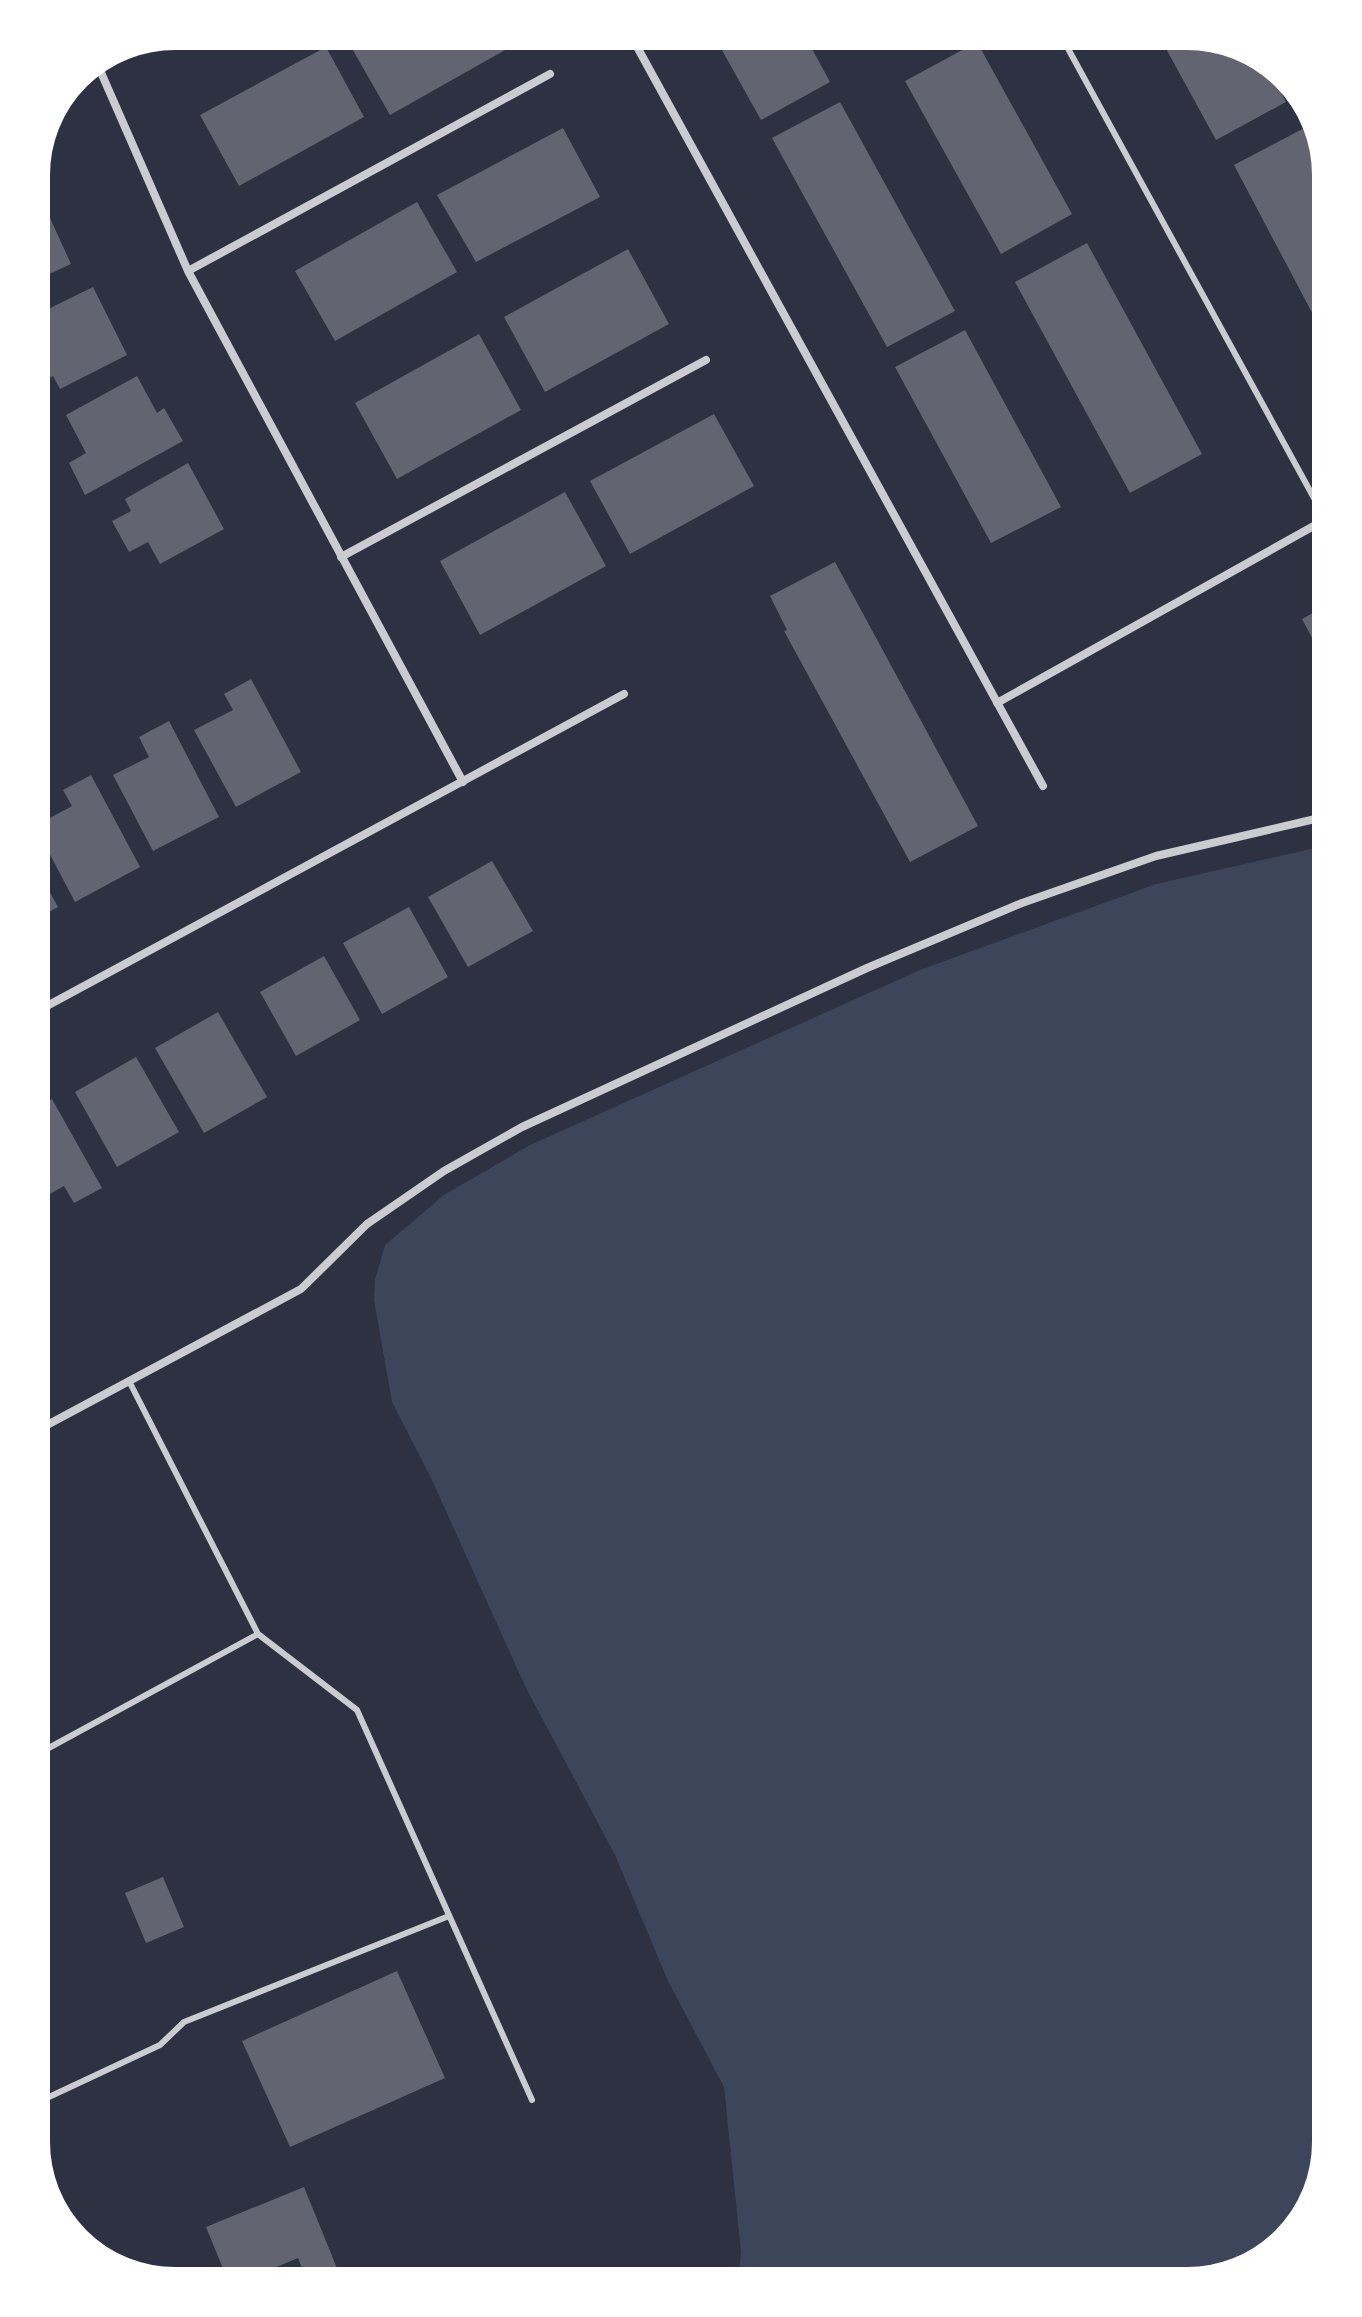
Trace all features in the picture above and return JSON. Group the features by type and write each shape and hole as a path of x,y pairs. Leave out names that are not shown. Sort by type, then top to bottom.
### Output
{"street":[{"path":"638,48 1043,786"},
{"path":"101,72 188,271 463,782"},
{"path":"188,271 550,74"},
{"path":"341,557 706,360"},
{"path":"997,703 1314,526"},
{"path":"48,1005 624,694"},
{"path":"48,1424 301,1289 367,1224 444,1171 522,1127 867,968 1022,903 1156,856 1314,819"}],"lane":[{"path":"1068,48 1314,495"},
{"path":"129,1381 258,1634 357,1710 532,2100"},
{"path":"48,1748 258,1634"},
{"path":"48,2097 160,2045 184,2022 449,1916"}],"shaded area":[{"path":"1314,848 1314,2142 1310,2175 1293,2213 1271,2238 1243,2256 1204,2268 739,2269 741,2252 724,2087 668,1981 615,1855 526,1688 431,1478 392,1402 374,1300 375,1280 385,1245 444,1195 530,1145 920,970 1156,884"}],"building":[{"path":"327,48 364,117 239,186 200,115"},
{"path":"352,48 508,48 390,115"},
{"path":"721,48 812,48 830,82 761,120"},
{"path":"966,48 980,48 1072,214 1001,254 905,81"},
{"path":"1166,48 1196,48 1228,55 1258,69 1276,84 1286,102 1216,140"},
{"path":"840,102 955,311 887,347 772,138"},
{"path":"563,128 600,197 476,262 437,195"},
{"path":"1305,128 1312,150 1314,175 1314,316 1234,165"},
{"path":"417,202 457,272 335,341 295,271"},
{"path":"48,214 71,264 48,275"},
{"path":"1087,243 1202,454 1130,493 1015,282"},
{"path":"628,249 669,324 545,392 504,317"},
{"path":"93,287 127,355 60,389 53,376 48,379 48,309"},
{"path":"965,330 1061,507 991,543 895,367"},
{"path":"479,334 521,410 397,479 355,403"},
{"path":"137,376 157,413 164,408 183,441 85,495 69,463 86,453 66,415"},
{"path":"714,414 754,486 630,554 590,481"},
{"path":"188,463 224,529 160,564 148,542 129,552 112,521 131,511 125,499"},
{"path":"565,492 606,566 480,635 440,561"},
{"path":"835,562 978,826 910,862 784,631 787,630 770,596"},
{"path":"1314,613 1314,642 1302,619"},
{"path":"251,679 301,772 236,807 194,730 233,710 224,694"},
{"path":"169,721 219,817 153,851 113,775 149,757 139,737"},
{"path":"91,775 140,867 75,902 48,851 48,819 72,806 63,790"},
{"path":"492,861 533,931 468,967 428,897"},
{"path":"48,889 58,907 48,912"},
{"path":"409,907 448,977 382,1014 343,943"},
{"path":"324,956 360,1020 296,1056 260,992"},
{"path":"218,1012 267,1097 204,1133 155,1048"},
{"path":"136,1057 179,1132 117,1167 75,1092"},
{"path":"52,1099 102,1188 74,1203 64,1186 48,1195 48,1101"},
{"path":"163,1877 184,1927 146,1943 125,1893"},
{"path":"397,1971 445,2078 290,2147 242,2041"},
{"path":"304,2187 337,2269 302,2269 298,2258 272,2269 223,2269 206,2227"}]}
